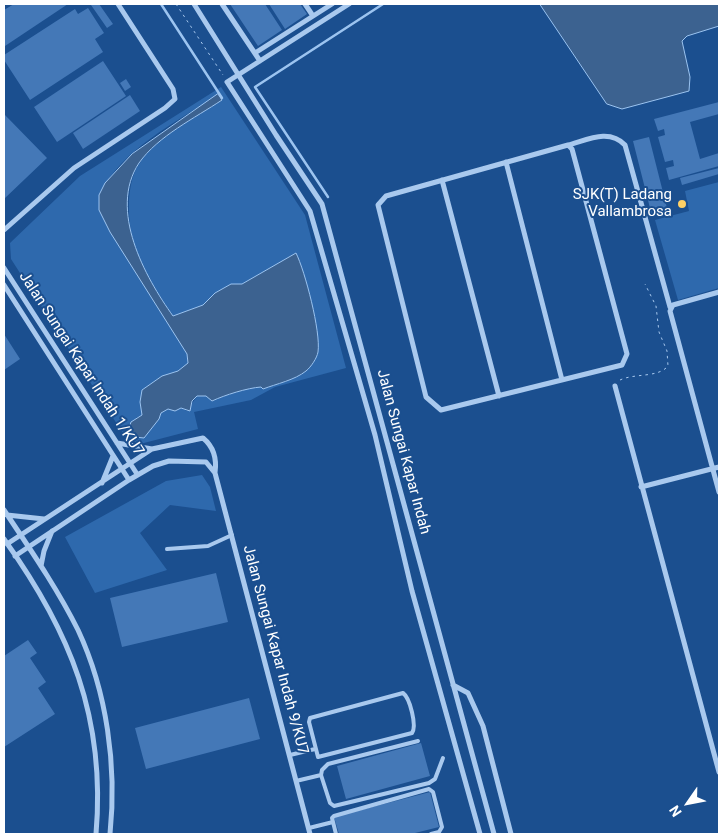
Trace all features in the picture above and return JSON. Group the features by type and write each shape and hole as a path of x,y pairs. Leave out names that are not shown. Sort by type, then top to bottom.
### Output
{"street":[{"path":"4,228 74,168 165,108 174,99 173,89 118,4"},
{"path":"194,4 240,74"},
{"path":"222,4 260,61"},
{"path":"305,4 313,16"},
{"path":"254,53 332,4"},
{"path":"228,82 349,4"},
{"name":"Jalan Sungai Kapar Indah","path":"240,74 250,93 322,204 494,834"},
{"name":"Jalan Sungai Kapar Indah","path":"228,82 310,211 377,442 412,591 480,834"},
{"path":"568,145 572,149 628,354 622,365 441,410 426,397 378,205 386,196 506,162 568,145 605,135 624,144 716,468 719,492"},
{"path":"506,162 562,380"},
{"path":"442,180 498,396"},
{"name":"Jalan Sungai Kapar Indah 1/KU7","path":"4,268 137,474"},
{"name":"Jalan Sungai Kapar Indah 1/KU7","path":"4,285 129,480"},
{"path":"670,307 719,292"},
{"path":"615,384 641,487 719,772"},
{"name":"Jalan Sungai Kapar Indah 9/KU7","path":"152,449 203,438 213,450 216,464 215,473 228,538 290,755 310,834"},
{"path":"117,443 152,449"},
{"path":"8,544 102,484 152,449"},
{"path":"102,484 111,453"},
{"path":"16,556 137,474 169,461 185,460 206,462 215,473"},
{"path":"641,487 716,468"},
{"path":"5,513 45,519"},
{"path":"5,513 57,590 78,631 95,674 107,729 112,775 110,834"},
{"path":"41,566 44,551 53,531"},
{"path":"4,539 48,607 66,642 89,709 97,781 96,834"},
{"path":"453,685 468,693 483,726 511,834"}],"lane":[{"path":"168,549 208,546 228,538"},
{"path":"402,693 406,695 414,728 412,733 319,757 315,749 309,722 313,716 402,693"},
{"path":"418,741 328,764 322,770 322,775 330,803 334,806 429,783 435,779 443,758"},
{"path":"290,755 315,749"},
{"path":"296,781 322,775"},
{"path":"336,834 333,822 334,816 429,789 433,792 442,828 439,832 431,834"},
{"path":"309,828 333,822"}],"path":[{"path":"176,4 228,82"},
{"path":"615,384 633,375 659,373 668,366 668,351 659,332 656,306 645,284"}],"shaded area":[{"path":"540,4 719,4 719,26 687,36 682,41 690,77 689,91 622,109 607,104"},
{"path":"221,87 305,215 346,368 275,387 251,400 194,412 198,429 140,444 126,438 11,259 10,243 80,176","holes":["218,95 221,101 166,136 139,164 130,190 129,217 131,233 140,262 173,316 203,305 215,293 231,284 242,284 296,253 312,302 317,331 318,352 316,359 309,368 299,376 287,381 263,389 261,387 243,390 213,401 206,396 197,396 187,411 177,408 164,411 144,437 136,418 142,415 140,402 142,390 162,376 178,371 188,364 187,354 99,195 121,164 151,138"]},
{"path":"218,94 222,100 156,144 139,163 130,181 127,201 129,222 142,263 173,316 203,305 215,293 231,284 242,284 296,253 312,302 317,331 318,352 310,367 296,377 263,389 261,387 243,390 212,401 206,396 197,396 192,401 190,411 181,408 175,411 168,409 161,413 159,419 144,438 135,437 129,428 131,422 142,415 140,402 142,390 162,376 178,371 188,363 187,354 110,232 99,210 99,195 105,183 132,154"},
{"path":"719,182 719,288 678,300 655,220 689,211 685,191"},
{"path":"202,475 210,487 216,511 170,505 140,533 167,570 95,593 65,537 166,481"}],"building":[{"path":"14,4 68,4 5,46 4,10"},
{"path":"99,4 113,24 107,28 91,5"},
{"path":"230,4 265,4 282,30 258,46"},
{"path":"269,4 300,4 307,14 285,29"},
{"path":"88,8 104,33 95,39 103,52 30,100 4,60 4,55 75,9 78,14"},
{"path":"103,61 126,96 57,142 34,107"},
{"path":"126,79 131,87 125,91 120,83"},
{"path":"130,95 140,111 83,149 73,133"},
{"path":"719,102 719,114 690,122 700,159 719,153 719,166 669,180 666,168 674,166 673,160 665,162 658,137 665,135 664,129 658,131 654,119"},
{"path":"5,115 47,158 4,199 4,117"},
{"path":"649,137 668,212 652,216 633,141"},
{"path":"719,168 719,174 682,185 680,178"},
{"path":"4,334 20,359 4,370"},
{"path":"216,573 228,622 122,647 110,598"},
{"path":"28,640 37,653 30,658 46,682 38,688 55,714 4,747 4,656"},
{"path":"249,698 260,739 146,769 135,728"},
{"path":"421,743 430,776 346,799 337,766"},
{"path":"430,792 439,827 411,834 339,834 334,817"}],"waterway":[{"path":"161,4 222,98"},
{"path":"328,197 255,87 383,4"}],"place":[{"name":"SJK(T) Ladang Vallambrosa","path":"682,204"}]}
